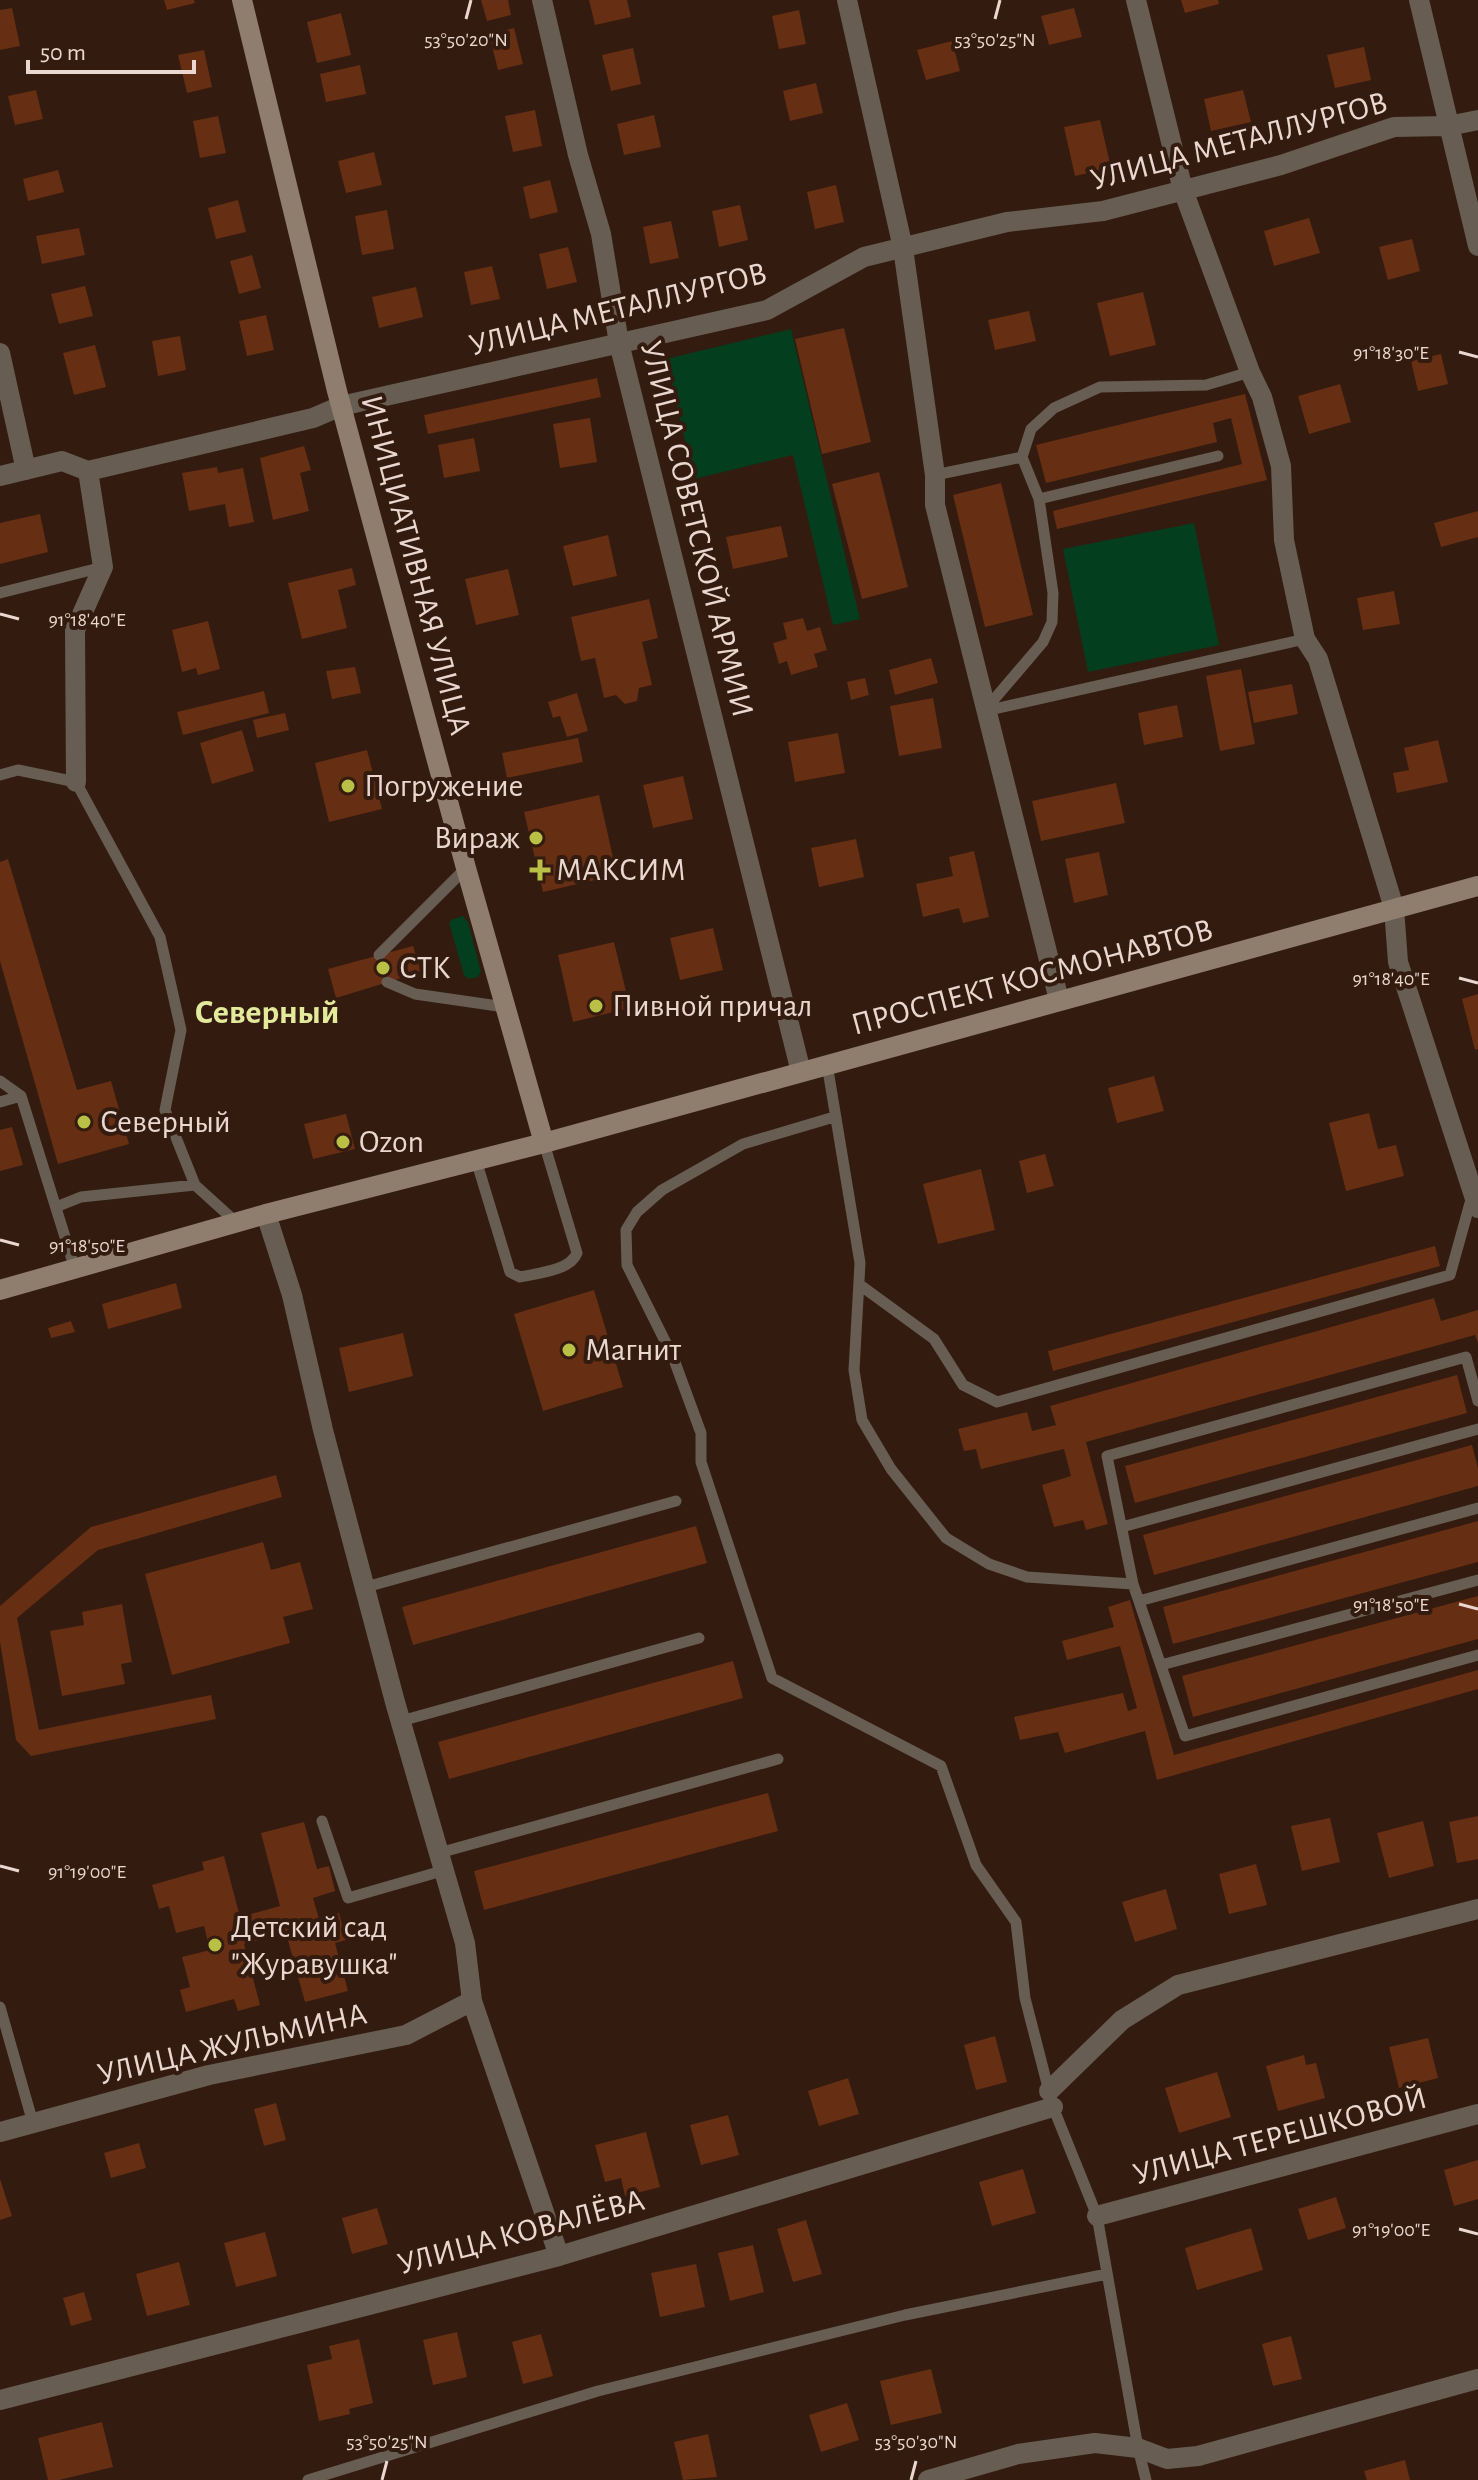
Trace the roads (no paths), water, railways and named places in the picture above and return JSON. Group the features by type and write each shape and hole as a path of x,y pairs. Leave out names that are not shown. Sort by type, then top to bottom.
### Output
{"main road":[{"name":"ИНИЦИАТИВНАЯ УЛИЦА","path":"242,0 341,406 544,1143"},
{"name":"ПРОСПЕКТ КОСМОНАВТОВ","path":"0,1290 266,1214 544,1143 1478,886"}],"street":[{"name":"УЛИЦА СОВЕТСКОЙ АРМИИ","path":"542,0 578,155 601,234 619,343 801,1072"},
{"path":"847,0 903,248 935,475 935,505 1059,1000"},
{"path":"1136,0 1183,190 1262,397 1281,466 1284,540 1305,639 1318,659 1394,908 1398,962 1476,1200"},
{"path":"1419,0 1478,246"},
{"name":"УЛИЦА МЕТАЛЛУРГОВ","path":"0,476 62,461 88,471 313,418 341,406 767,310 864,257 1007,222 1103,211 1281,165 1394,127 1448,126 1478,120"},
{"path":"0,353 26,470"},
{"path":"76,782 75,630 103,567 88,471"},
{"path":"266,1214 292,1295 323,1430 440,1862 465,1943 472,2001 559,2256"},
{"path":"1051,2099 1122,2020 1178,1985 1478,1909"},
{"name":"УЛИЦА ЖУЛЬМИНА","path":"0,2132 209,2075 406,2035 472,2001"},
{"name":"УЛИЦА КОВАЛЁВА","path":"0,2400 559,2256 1051,2099"},
{"name":"УЛИЦА ТЕРЕШКОВОЙ","path":"1097,2216 1478,2114"},
{"path":"928,2480 1018,2454 1095,2443 1138,2448 1167,2459 1198,2456 1478,2379"}],"lane":[{"path":"985,711 1043,642 1052,622 1053,593 1039,499 1022,457 1031,429 1054,408 1100,387 1206,385 1250,372"},
{"path":"1039,499 1218,456"},
{"path":"935,475 1022,457"},
{"path":"0,593 103,567"},
{"path":"985,711 1305,639"},
{"path":"0,775 18,770 76,782 160,937 181,1030 165,1110 195,1185 237,1224"},
{"path":"379,955 466,868"},
{"path":"387,982 415,994 505,1007"},
{"path":"827,1064 860,1263 854,1370 862,1420 891,1469 946,1538 989,1564 1027,1577 1133,1584"},
{"path":"0,1081 21,1096 75,1269"},
{"path":"0,1102 21,1096"},
{"path":"834,1117 743,1144 662,1190 637,1212 626,1230 627,1265 673,1357 701,1433 701,1462 772,1678 941,1766 976,1865 1016,1922 1025,1998 1051,2099 1097,2216 1146,2480"},
{"path":"476,1160 510,1272 520,1277 568,1264 577,1253 544,1143"},
{"path":"56,1207 81,1197 195,1185"},
{"path":"860,1285 934,1339 963,1385 997,1402 1450,1275 1476,1200"},
{"path":"1478,1401 1466,1357 1107,1456 1133,1584 1185,1736 1478,1655"},
{"path":"1122,1527 1478,1429"},
{"path":"366,1587 676,1501"},
{"path":"1139,1601 1478,1508"},
{"path":"1161,1665 1478,1580"},
{"path":"401,1721 699,1638"},
{"path":"322,1821 348,1898 440,1862 778,1759"},
{"path":"0,2007 33,2123"},
{"path":"308,2480 598,2391 905,2315 1107,2274"}],"place":[{"name":"Погружение","path":"348,786"},
{"name":"Вираж","path":"536,838"},
{"name":"МАКСИМ","path":"540,870"},
{"name":"СТК","path":"383,968"},
{"name":"Пивной причал","path":"596,1006"},
{"name":"Северный","path":"84,1122"},
{"name":"Ozon","path":"343,1142"},
{"name":"Магнит","path":"569,1350"},
{"name":"Детский сад \"Журавушка\"","path":"215,1945"}],"district":[{"name":"Северный","path":"267,1013"}]}
